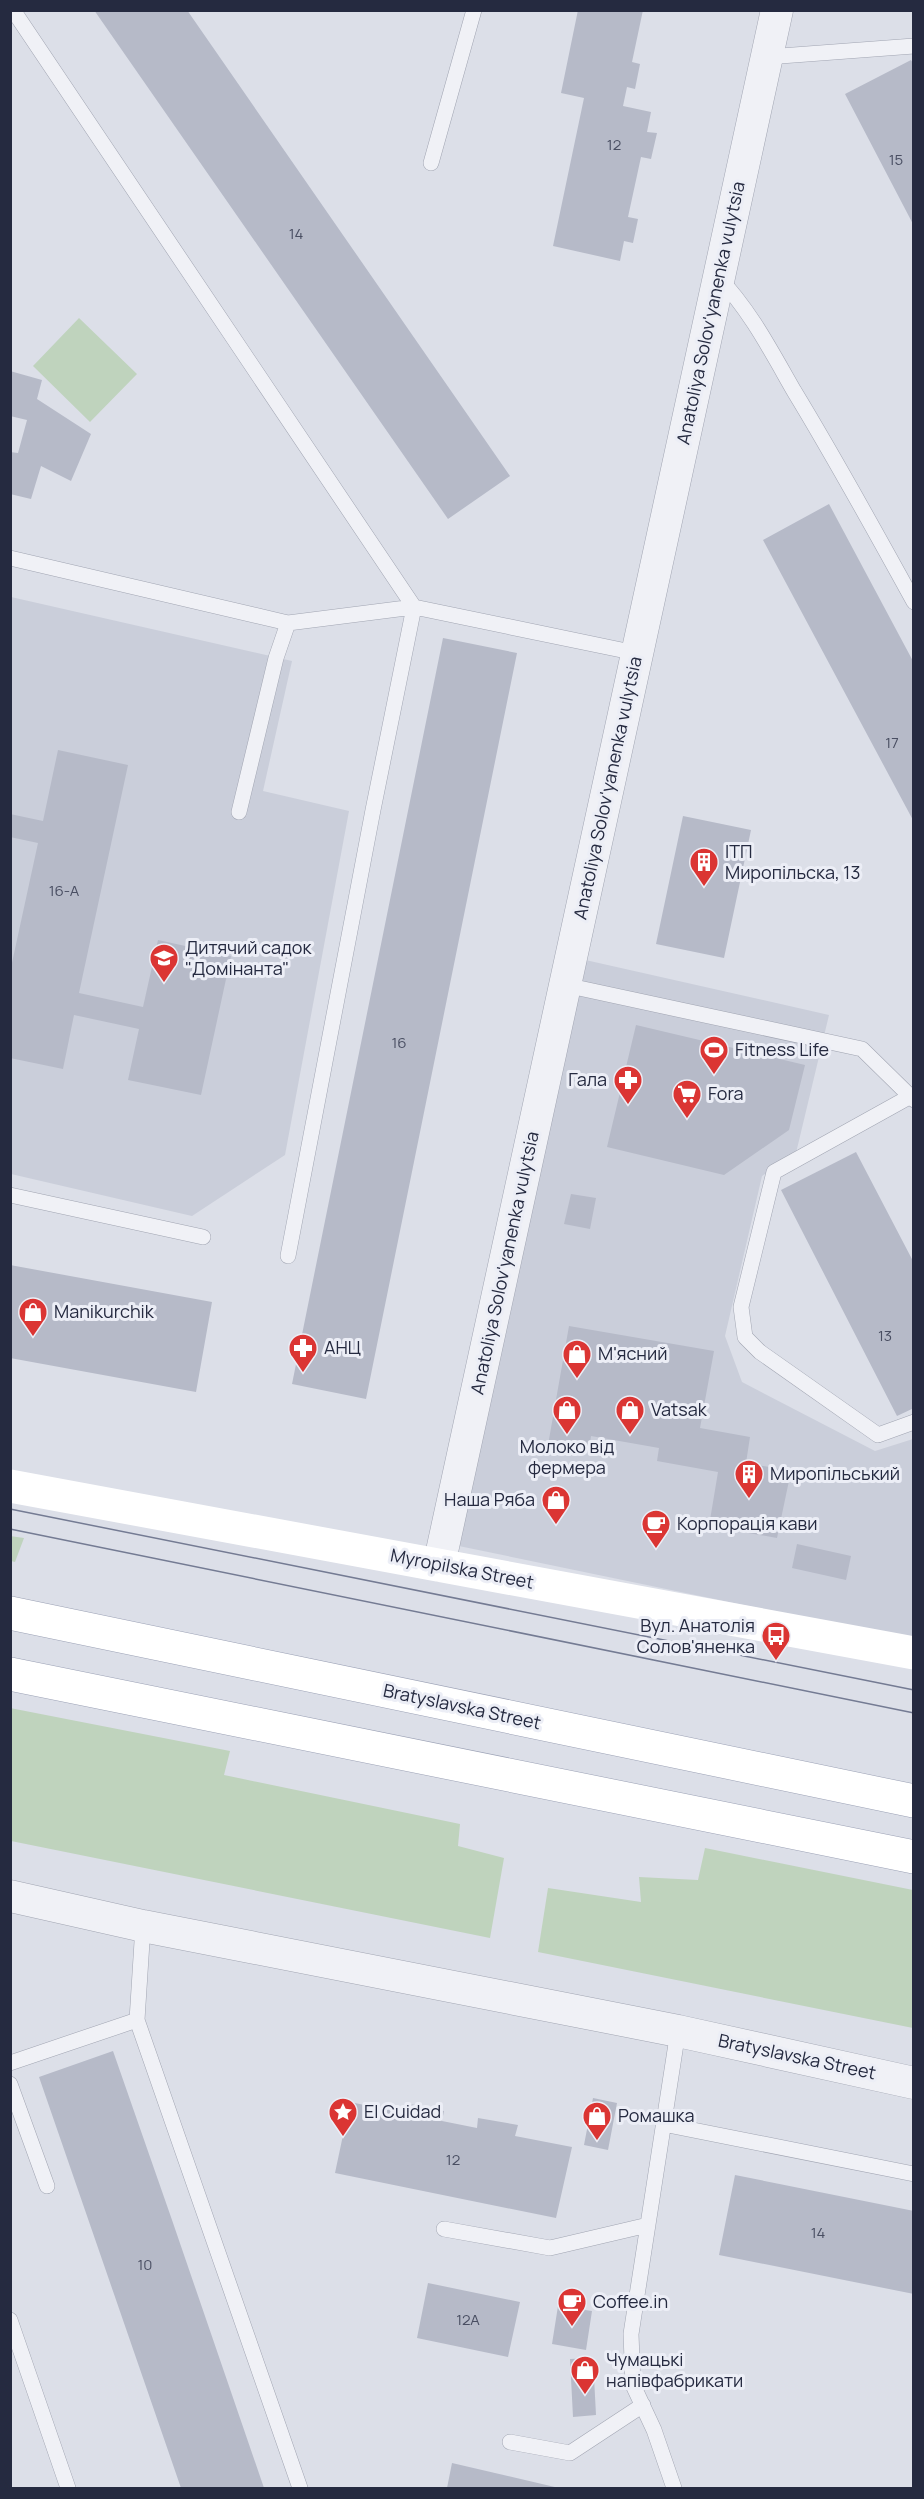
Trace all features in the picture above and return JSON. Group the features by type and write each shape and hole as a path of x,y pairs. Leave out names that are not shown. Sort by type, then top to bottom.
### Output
{"main road":[{"name":"Myropilska Street","path":"10,1486 914,1653"},
{"name":"Bratyslavska Street","path":"10,1613 914,1801"},
{"path":"10,1674 914,1857"}],"street":[{"name":"Anatoliya Solov'yanenka vulytsia","path":"439,1565 777,10"},
{"name":"Bratyslavska Street","path":"10,1896 143,1926 678,2031 914,2083"}],"lane":[{"path":"432,163 474,10"},
{"path":"13,13 414,607 372,810 288,1256"},
{"path":"766,57 914,46"},
{"path":"718,277 739,299 769,347 843,473 914,602"},
{"path":"10,558 288,623 414,607 636,653"},
{"path":"239,812 276,658 288,623"},
{"path":"565,985 862,1049 912,1098 774,1172 741,1307 745,1337 759,1352 878,1435 914,1422"},
{"path":"10,1195 203,1237"},
{"path":"143,1926 137,2020 300,2488"},
{"path":"10,2063 137,2020"},
{"path":"674,2488 643,2405 633,2385 630,2334 678,2031"},
{"path":"10,2084 47,2186"},
{"path":"663,2124 914,2174"},
{"path":"444,2229 550,2248 648,2225"},
{"path":"10,2320 68,2488"},
{"path":"510,2442 570,2452 643,2405"}],"shaded area":[{"name":"Дитячий садок \"Домінанта\"","path":"11,597 292,661 263,791 349,811 285,1155 192,1216 11,1174"},
{"path":"581,959 829,1015 796,1153 762,1176 725,1336 742,1382 875,1451 913,1439 913,1640 454,1545"}],"green space":[{"path":"79,318 137,374 90,422 33,366"},
{"path":"10,1536 24,1538 15,1562 11,1561"},
{"path":"10,1708 230,1751 224,1775 460,1824 458,1846 504,1858 490,1938 11,1841"},
{"path":"705,1848 913,1890 913,2028 538,1952 548,1888 641,1902 639,1877 698,1880"}],"building":[{"path":"94,10 187,10 510,476 448,519"},
{"path":"578,10 643,10 632,62 640,64 635,89 627,87 623,106 651,112 647,132 657,133 651,159 641,157 628,217 638,219 633,243 624,241 620,261 553,246 584,98 561,93"},
{"path":"911,60 914,65 914,226 845,94"},
{"path":"10,371 42,380 37,399 91,434 71,481 41,466 31,499 10,494 10,452 18,453 27,420 10,416"},
{"path":"829,504 914,663 914,822 763,540"},
{"path":"443,638 517,653 366,1399 292,1384"},
{"path":"58,750 128,765 79,993 143,1007 158,940 231,956 201,1095 128,1080 139,1029 74,1015 63,1069 10,1058 10,972 38,843 10,837 10,814 43,821"},
{"name":"ІТП Миропільска, 13","path":"683,816 751,830 724,958 656,944"},
{"path":"636,1025 805,1065 789,1130 724,1175 607,1147"},
{"path":"856,1152 914,1263 914,1408 897,1416 781,1190"},
{"path":"571,1194 596,1198 590,1229 564,1224"},
{"path":"10,1265 212,1302 196,1392 10,1358"},
{"path":"569,1326 714,1351 700,1428 750,1437 746,1463 791,1471 777,1538 709,1526 718,1472 657,1461 659,1448 591,1436 589,1451 548,1445"},
{"path":"797,1544 851,1556 846,1580 792,1568"},
{"path":"113,2051 264,2488 181,2488 39,2077"},
{"path":"593,2098 617,2103 608,2150 584,2145"},
{"path":"350,2102 403,2113 405,2103 444,2111 442,2121 477,2128 478,2118 518,2125 515,2136 572,2147 556,2218 335,2173"},
{"path":"735,2175 914,2211 914,2294 719,2255"},
{"path":"428,2283 520,2302 508,2357 417,2338"},
{"name":"Coffee.in","path":"558,2306 592,2311 586,2350 552,2344"},
{"path":"593,2358 596,2415 573,2417 570,2359"},
{"path":"452,2463 559,2488 447,2488"}],"tram line":[{"path":"10,1509 914,1690"},
{"path":"10,1529 914,1713"}],"place":[{"name":"ІТП Миропільска, 13","path":"704,888"},
{"name":"Дитячий садок \"Домінанта\"","path":"164,984"},
{"name":"Fitness Life","path":"714,1076"},
{"name":"Гала","path":"628,1106"},
{"name":"Fora","path":"687,1120"},
{"name":"Manikurchik","path":"33,1338"},
{"name":"АНЦ","path":"303,1374"},
{"name":"М'ясний","path":"577,1380"},
{"name":"Молоко від фермера","path":"567,1436"},
{"name":"Vatsak","path":"630,1436"},
{"name":"Миропільський","path":"749,1500"},
{"name":"Наша Ряба","path":"556,1526"},
{"name":"Корпорація кави","path":"656,1550"},
{"name":"Вул. Анатолія Солов'яненка","path":"776,1662"},
{"name":"El Cuidad","path":"343,2138"},
{"name":"Ромашка","path":"597,2142"},
{"name":"Coffee.in","path":"572,2328"},
{"name":"Чумацькі напівфабрикати","path":"585,2396"}]}
